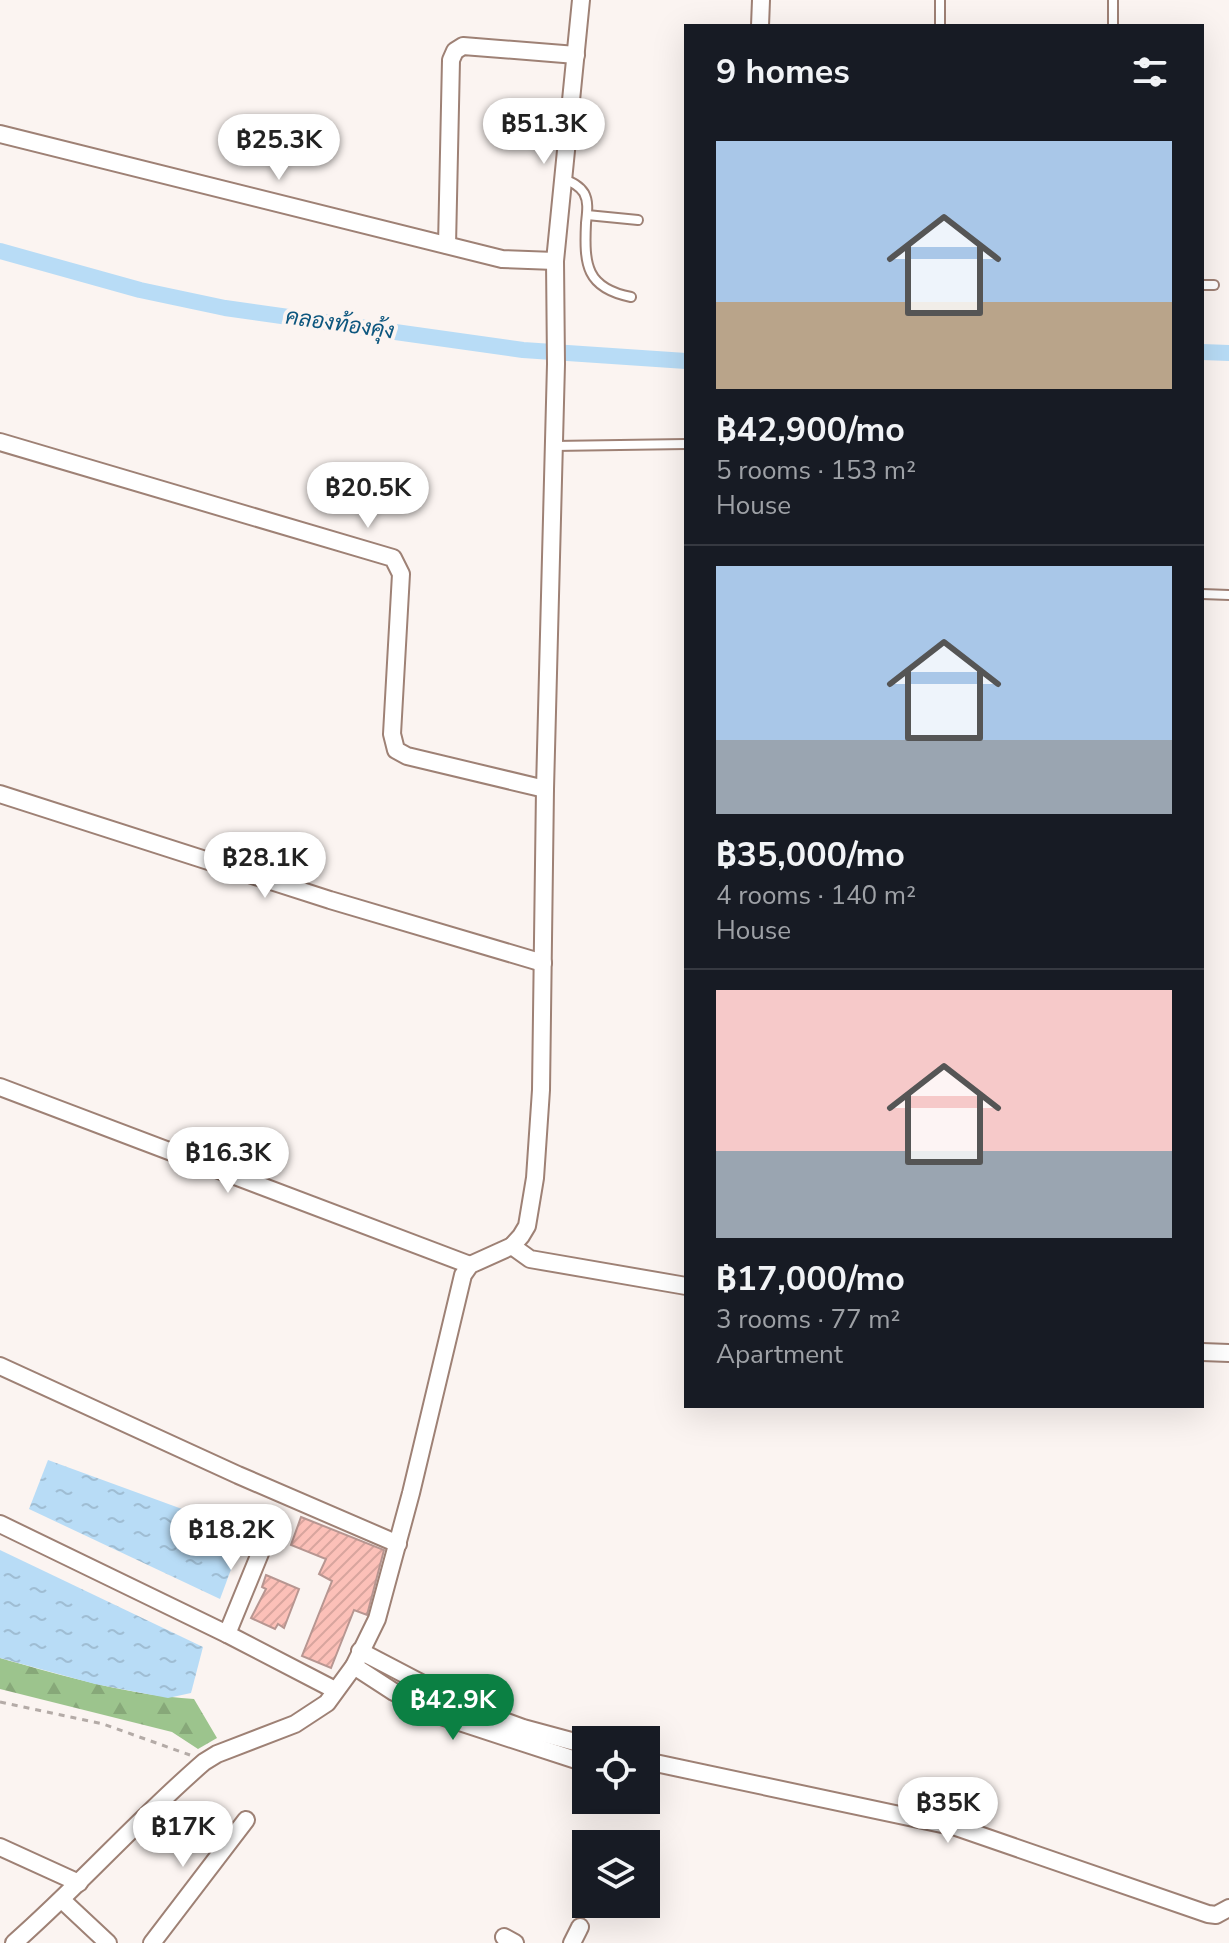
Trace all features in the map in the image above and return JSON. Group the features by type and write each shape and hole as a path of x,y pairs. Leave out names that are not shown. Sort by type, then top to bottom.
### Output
{"street":[{"path":"14,1943 65,1903 79,1883 129,1830 204,1762 295,1724 327,1703 357,1659 377,1619 463,1275 470,1265 512,1246 527,1226 535,1178 541,1090 556,364 555,261 581,0"},
{"path":"760,24 761,0"},
{"path":"447,245 451,60 455,51 463,46 576,55"},
{"path":"0,134 502,259 555,261"},
{"path":"0,442 393,558 401,574 392,734 396,750 407,756 545,789"},
{"path":"0,794 330,900 543,963"},
{"path":"0,1087 470,1265"},
{"path":"512,1246 530,1259 684,1286"},
{"path":"1204,1352 1229,1353"},
{"path":"0,1366 398,1544"},
{"path":"0,1524 335,1690"},
{"path":"227,1634 272,1524"},
{"path":"357,1659 572,1749"},
{"path":"660,1764 956,1827 1208,1914 1216,1915 1229,1908"},
{"path":"152,1943 246,1820"},
{"path":"0,1847 79,1883"},
{"path":"65,1903 108,1943"},
{"path":"572,1943 580,1927"}],"lane":[{"path":"940,0 940,24"},
{"path":"1113,0 1113,24"},
{"path":"563,178 578,185 585,194 585,244 589,271 604,289 631,297"},
{"path":"587,215 638,220"},
{"path":"1204,285 1214,285"},
{"path":"554,446 684,444"},
{"path":"1204,594 1229,595"}],"path":[{"path":"0,1702 103,1724 182,1750 204,1762"}],"green space":[{"path":"0,1658 120,1689 194,1699 217,1738 198,1749 172,1732 0,1689"}],"water":[{"path":"48,1460 245,1532 220,1599 29,1509"},
{"path":"0,1550 203,1647 191,1693 168,1698 95,1684 0,1658"}],"building":[{"path":"301,1517 384,1550 367,1615 354,1610 331,1668 302,1656 332,1581 319,1574 326,1559 291,1545"},
{"path":"266,1575 299,1589 284,1628 278,1624 275,1629 251,1618 266,1589 262,1587"}],"waterway":[{"name":"คลองท้องคุ้ง","path":"0,251 140,290 225,308 523,350 684,361"},
{"name":"คลองท้องคุ้ง","path":"1204,352 1229,353"}]}
